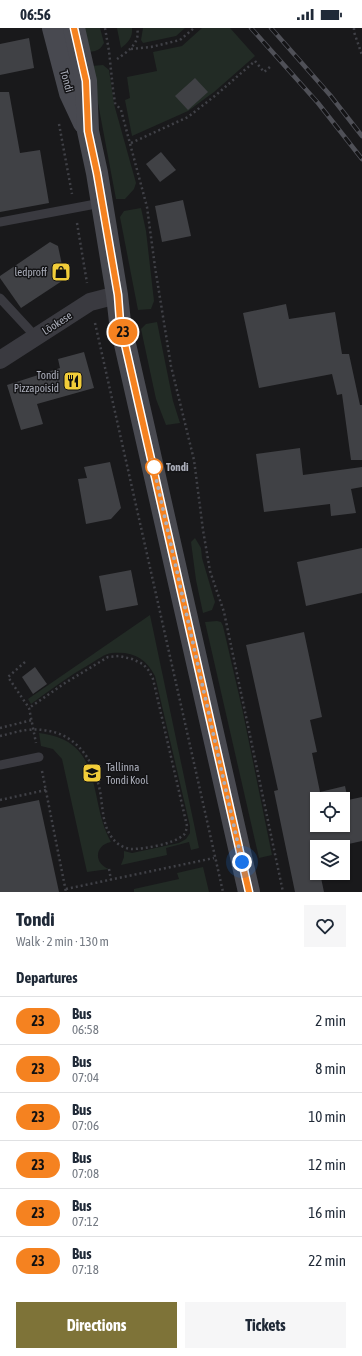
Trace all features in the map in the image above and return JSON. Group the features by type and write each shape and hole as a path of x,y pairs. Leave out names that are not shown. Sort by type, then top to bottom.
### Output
{"street":[{"name":"Tondi","path":"54,28 70,93 88,131"},
{"name":"Tondi","path":"74,28 86,81 88,131 97,173 118,295 120,322 249,892"},
{"name":"Lõokese","path":"0,360 90,302 118,295"}],"lane":[{"path":"0,222 101,203"},
{"path":"0,298 36,337"},
{"path":"0,765 39,757"}],"path":[{"path":"105,28 110,51 115,103 121,110 147,207 171,366 194,460 210,571 224,612 283,892"},
{"path":"117,59 130,50 137,39 137,28"},
{"path":"130,50 180,40 194,28"},
{"path":"354,28 362,55"},
{"path":"131,143 188,117 255,61 264,72 271,66"},
{"path":"58,120 90,302 214,858 223,892"},
{"path":"0,736 25,730 38,729 56,732 69,738 83,751 93,768 100,790 104,818 113,839 120,847 132,849 147,847 175,841 183,836 187,826 153,679 143,664 132,659 119,656 108,657 65,682 29,708"},
{"path":"0,728 32,720"},
{"path":"0,800 46,790"},
{"path":"66,889 214,858"},
{"path":"109,869 112,880"}],"shaded area":[{"path":"83,28 100,28 104,43 100,49 89,52"},
{"path":"117,28 132,28 130,40 121,48"},
{"path":"143,28 185,28 176,36 143,43 141,40"},
{"path":"202,28 230,28 255,56 214,92 188,111 132,136 125,100 130,98 127,77 157,71 153,52 182,46"},
{"path":"103,65 109,70 114,104 136,183 134,189 125,199 116,199 91,66"},
{"path":"141,208 146,231 154,301 151,309 138,310 120,217 124,211"},
{"path":"157,322 173,401 180,423 166,425 156,399 141,329 146,324"},
{"path":"195,538 201,548 202,558 215,602 212,610 203,613 196,580 191,542"},
{"path":"150,615 199,848 191,850 189,842 166,848 167,855 121,865 124,857 124,851 132,853 179,843 186,839 190,833 190,826 155,676 143,660 138,657 126,653 112,653 103,656 75,673 31,704 28,699"},
{"path":"205,622 221,622 223,626 242,708 272,855 259,858"},
{"path":"39,733 60,738 75,747 85,760 91,774 104,825 111,842 99,850 98,859 100,863 109,869 87,872 62,759 53,749 41,746"},
{"path":"203,867 209,892 134,892 134,889 179,879 177,873"}],"building":[{"path":"29,38 34,68 0,75 0,44"},
{"path":"195,78 208,92 188,110 175,96"},
{"path":"0,92 9,92 20,153 40,150 49,203 0,212"},
{"path":"161,152 176,170 160,182 146,164"},
{"path":"183,200 191,236 162,242 155,206"},
{"path":"50,242 58,246 65,279 21,308 0,276"},
{"path":"286,304 289,319 335,312 342,354 349,354 360,405 362,405 362,460 351,460 342,394 337,395 332,374 259,388 243,313"},
{"path":"84,352 94,388 37,404 43,424 21,430 7,385 60,368 58,359"},
{"path":"300,448 303,475 362,467 362,487 351,489 356,513 331,516 330,504 264,512 256,454"},
{"path":"110,462 121,508 111,519 86,524 78,479 87,478 84,467"},
{"path":"362,548 362,593 306,606 297,562"},
{"path":"131,570 138,605 106,611 99,576"},
{"path":"304,632 322,717 310,720 317,752 312,753 320,792 310,792 310,832 350,832 350,800 362,797 362,841 350,844 350,840 310,840 310,880 321,880 324,892 295,892 274,791 278,790 246,645"},
{"path":"35,667 47,684 33,694 22,677"},
{"path":"345,786 346,792 320,792"},
{"path":"39,800 59,892 0,892 0,808"}],"railway":[{"path":"251,28 318,103 362,159"},
{"path":"271,28 330,95 362,136"}],"bus line":[{"name":"23","path":"74,28 86,81 88,131 97,173 118,295 120,322 137,400 156,475 249,892"}],"place":[{"name":"ledproff","path":"61,272"},
{"name":"Tondi Pizzapoisid","path":"73,381"},
{"name":"Tondi","path":"154,467"},
{"name":"Tallinna Tondi Kool","path":"92,773"}],"route":[{"path":"154,467 152,460 242,862"}]}
